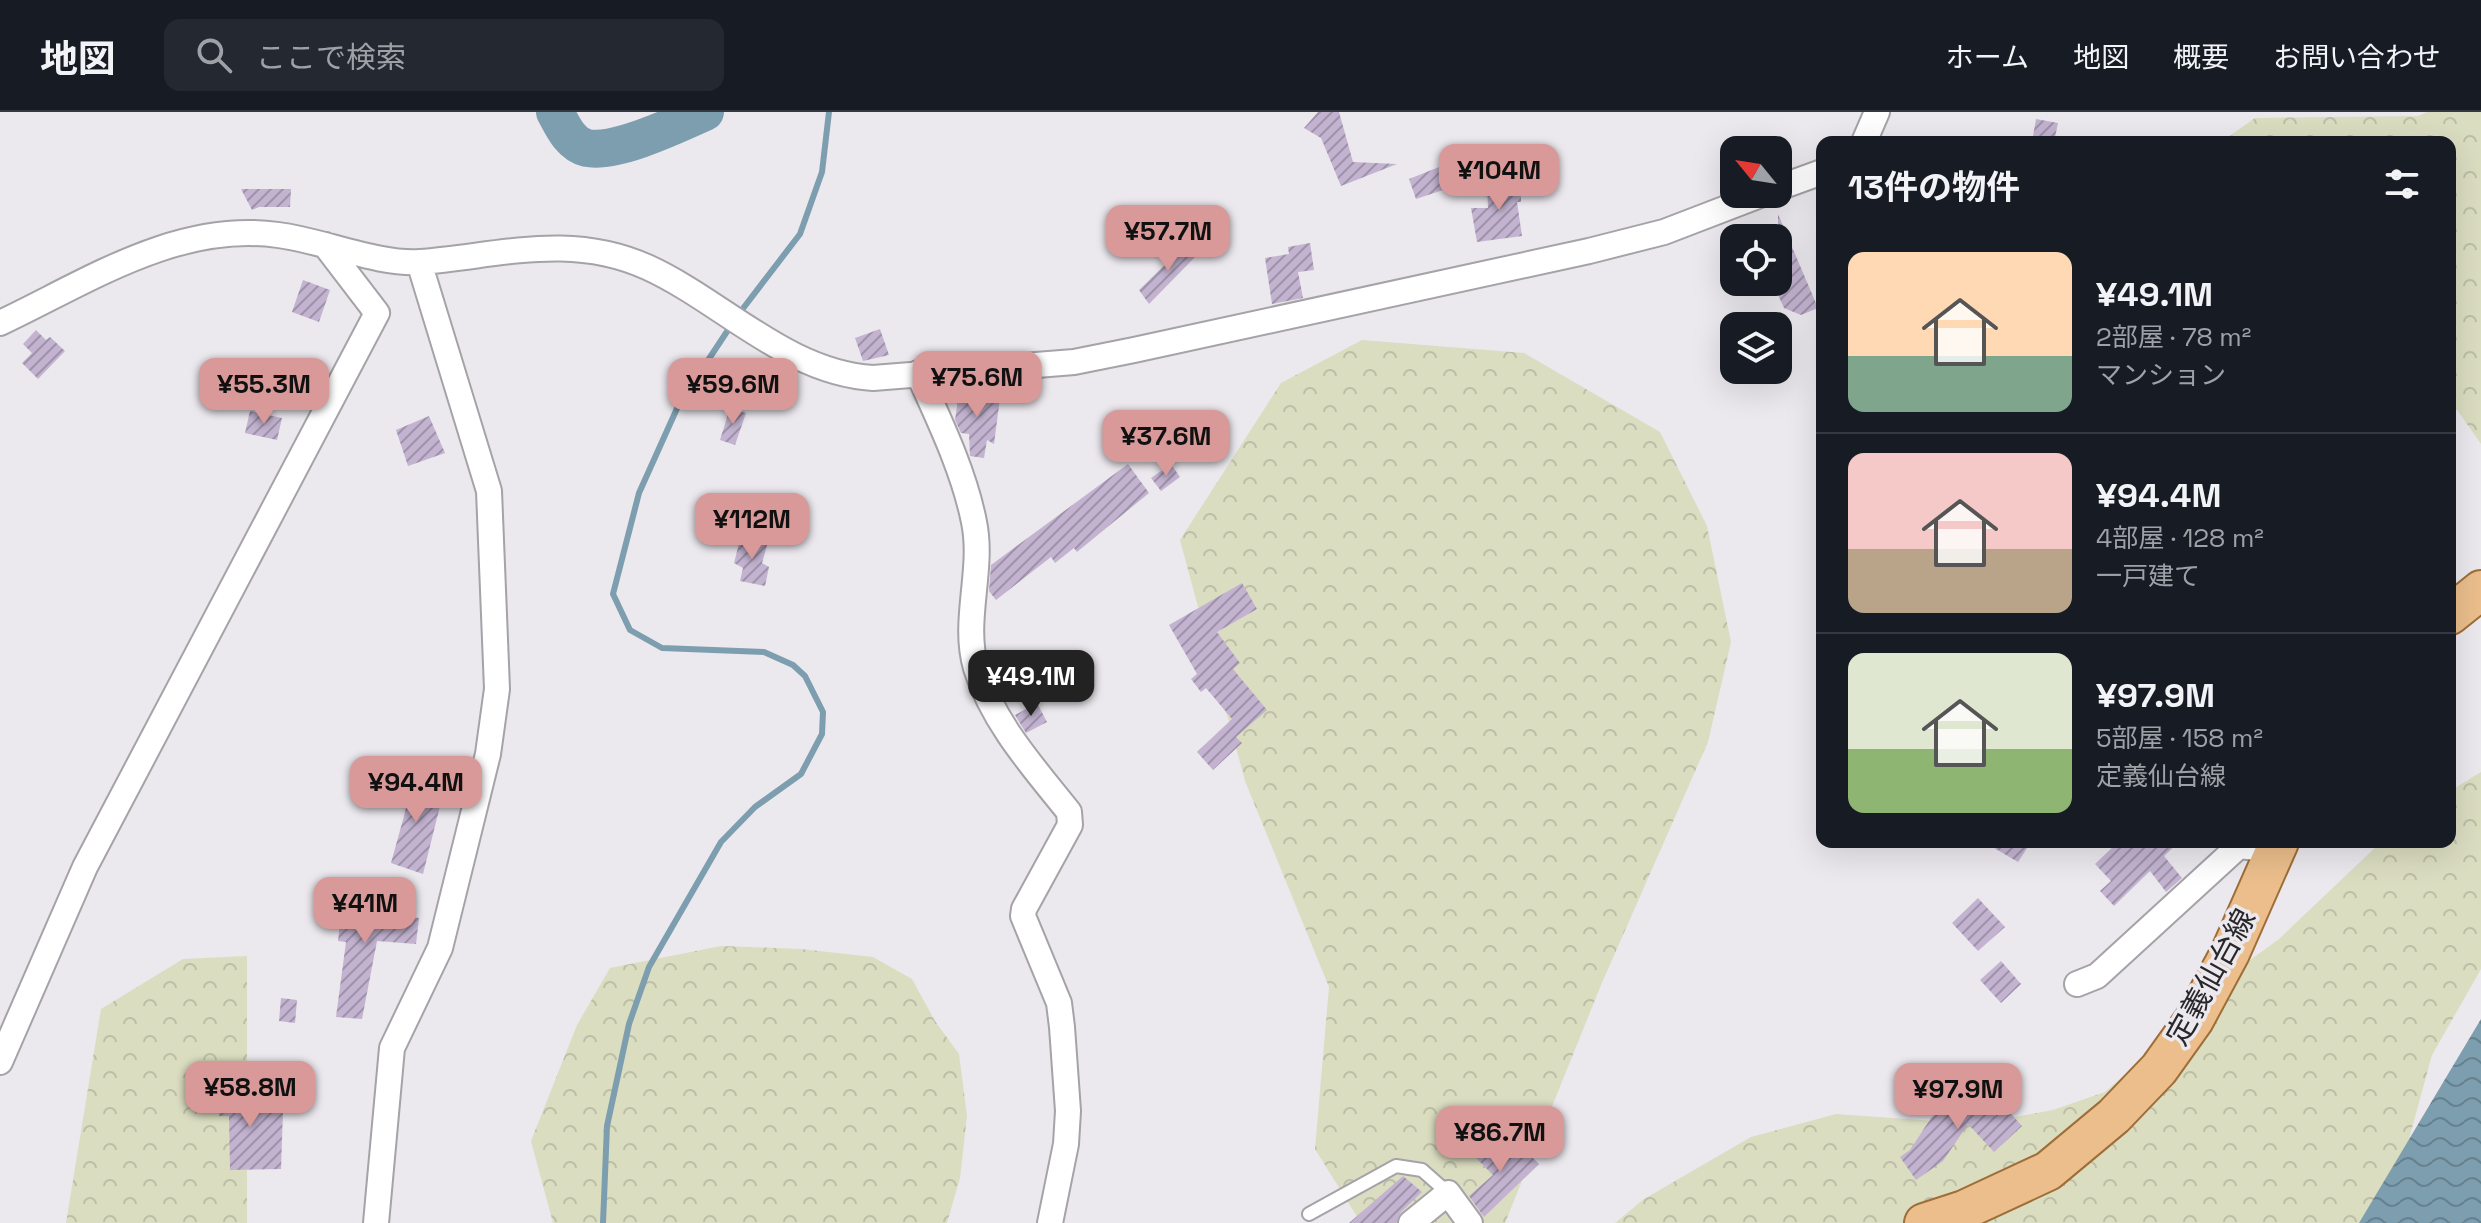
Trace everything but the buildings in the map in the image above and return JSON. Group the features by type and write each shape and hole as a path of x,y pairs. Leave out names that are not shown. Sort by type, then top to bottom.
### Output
{"main road":[{"path":"2456,610 2481,590"},
{"name":"定義仙台線","path":"1924,1223 1964,1210 2048,1171 2114,1116 2159,1069 2194,1020 2230,953 2272,848"}],"street":[{"path":"1867,136 1877,112"},
{"path":"1792,183 1816,174"},
{"path":"0,323 146,254 198,237 246,232 419,262 515,248 585,249 645,266 756,333 816,364 855,377 918,373 1074,362 1134,350 1589,251 1664,232 1727,208"},
{"path":"0,1062 85,867 377,313 325,245"},
{"path":"376,1223 392,1048 440,948 488,754 497,689 489,491 419,262"},
{"path":"918,373 942,426 974,522 972,612 975,666 995,711 1016,746 1069,812 1070,825 1023,916 1048,972 1061,1015 1068,1111 1066,1144 1050,1223"},
{"path":"2077,984 2097,976 2237,848"},
{"path":"1411,1223 1448,1193 1470,1223"}],"lane":[{"path":"1309,1214 1396,1166 1422,1170 1448,1193"}],"green space":[{"path":"2427,112 2481,112 2481,444 2456,409 2456,136 2230,136 2255,118 2418,116"},
{"path":"1362,340 1524,353 1660,432 1707,526 1731,642 1708,742 1601,985 1505,1223 1361,1223 1315,1149 1329,987 1245,781 1180,540 1281,383"},
{"path":"2481,772 2481,969 2432,1055 2386,1223 1615,1223 1644,1199 1751,1137 1836,1114 1978,1124 2053,1110 2105,1092 2164,1040 2213,987 2279,939 2375,848 2456,848 2456,787"},
{"path":"721,946 801,949 873,957 912,979 935,1021 959,1054 967,1116 960,1178 947,1223 553,1223 531,1141 577,1025 610,968"},
{"path":"247,956 247,1223 66,1223 101,1009 183,959"}],"water":[{"path":"2481,1019 2481,1223 2359,1223"}],"waterway":[{"path":"555,112 576,143 599,149 647,137 705,112"},
{"path":"738,315 800,234 822,172 829,112"},
{"path":"603,1223 607,1126 629,1024 649,967 721,842 755,807 801,774 822,734 823,712 805,676 793,665 764,652 662,648 630,630 613,594 639,493 679,404 732,324"}]}
